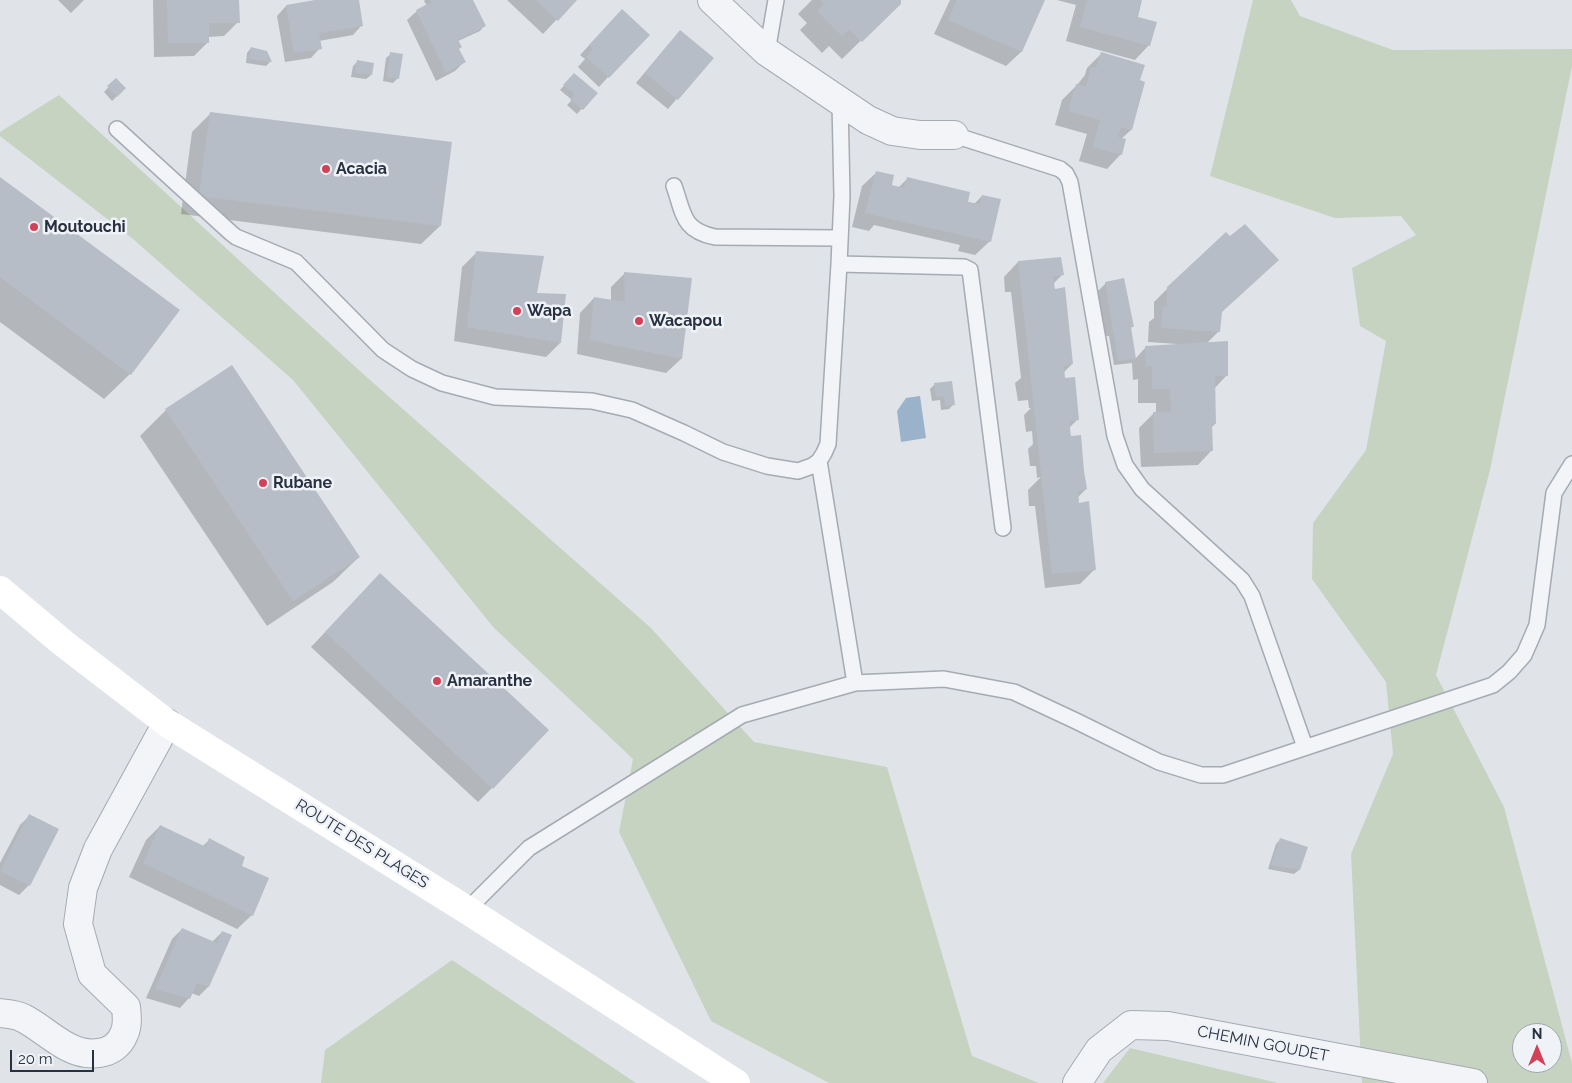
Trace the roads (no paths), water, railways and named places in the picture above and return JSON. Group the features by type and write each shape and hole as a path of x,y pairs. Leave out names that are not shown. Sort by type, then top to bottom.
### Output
{"street":[{"path":"712,0 767,52 868,120 892,131 920,135 954,135"},
{"name":"ROUTE DES PLAGES","path":"0,590 63,643 167,723 467,910 736,1083"},
{"path":"0,1013 21,1017 68,1048 83,1052 98,1054 115,1048 124,1034 127,1020 126,1007 92,974 78,924 83,888 98,849 167,723"},
{"name":"CHEMIN GOUDET","path":"1077,1083 1099,1050 1131,1025 1168,1026 1473,1083"}],"lane":[{"path":"767,52 776,0"},
{"path":"117,129 236,238 296,262 383,350 412,369 442,383 495,397 592,401 632,410 723,452 767,466 798,470 812,466 819,461 828,444 842,196 840,102"},
{"path":"954,135 1060,170 1066,174 1070,182 1115,436 1125,465 1142,489 1242,580 1252,596 1305,747"},
{"path":"674,186 686,223 702,234 715,237 840,238"},
{"path":"839,264 964,267 970,270 1003,528"},
{"path":"819,461 855,684"},
{"path":"467,910 529,848 742,715 855,684 944,679 1014,692 1159,762 1201,775 1223,775 1493,685 1509,672 1524,655 1537,625 1554,493 1572,464"}],"water":[{"path":"920,396 926,438 901,442 897,411 906,398"}],"place":[{"name":"Acacia","path":"326,169"},
{"name":"Moutouchi","path":"34,227"},
{"name":"Wapa","path":"517,311"},
{"name":"Wacapou","path":"639,321"},
{"name":"Rubane","path":"263,483"},
{"name":"Amaranthe","path":"437,681"}]}
